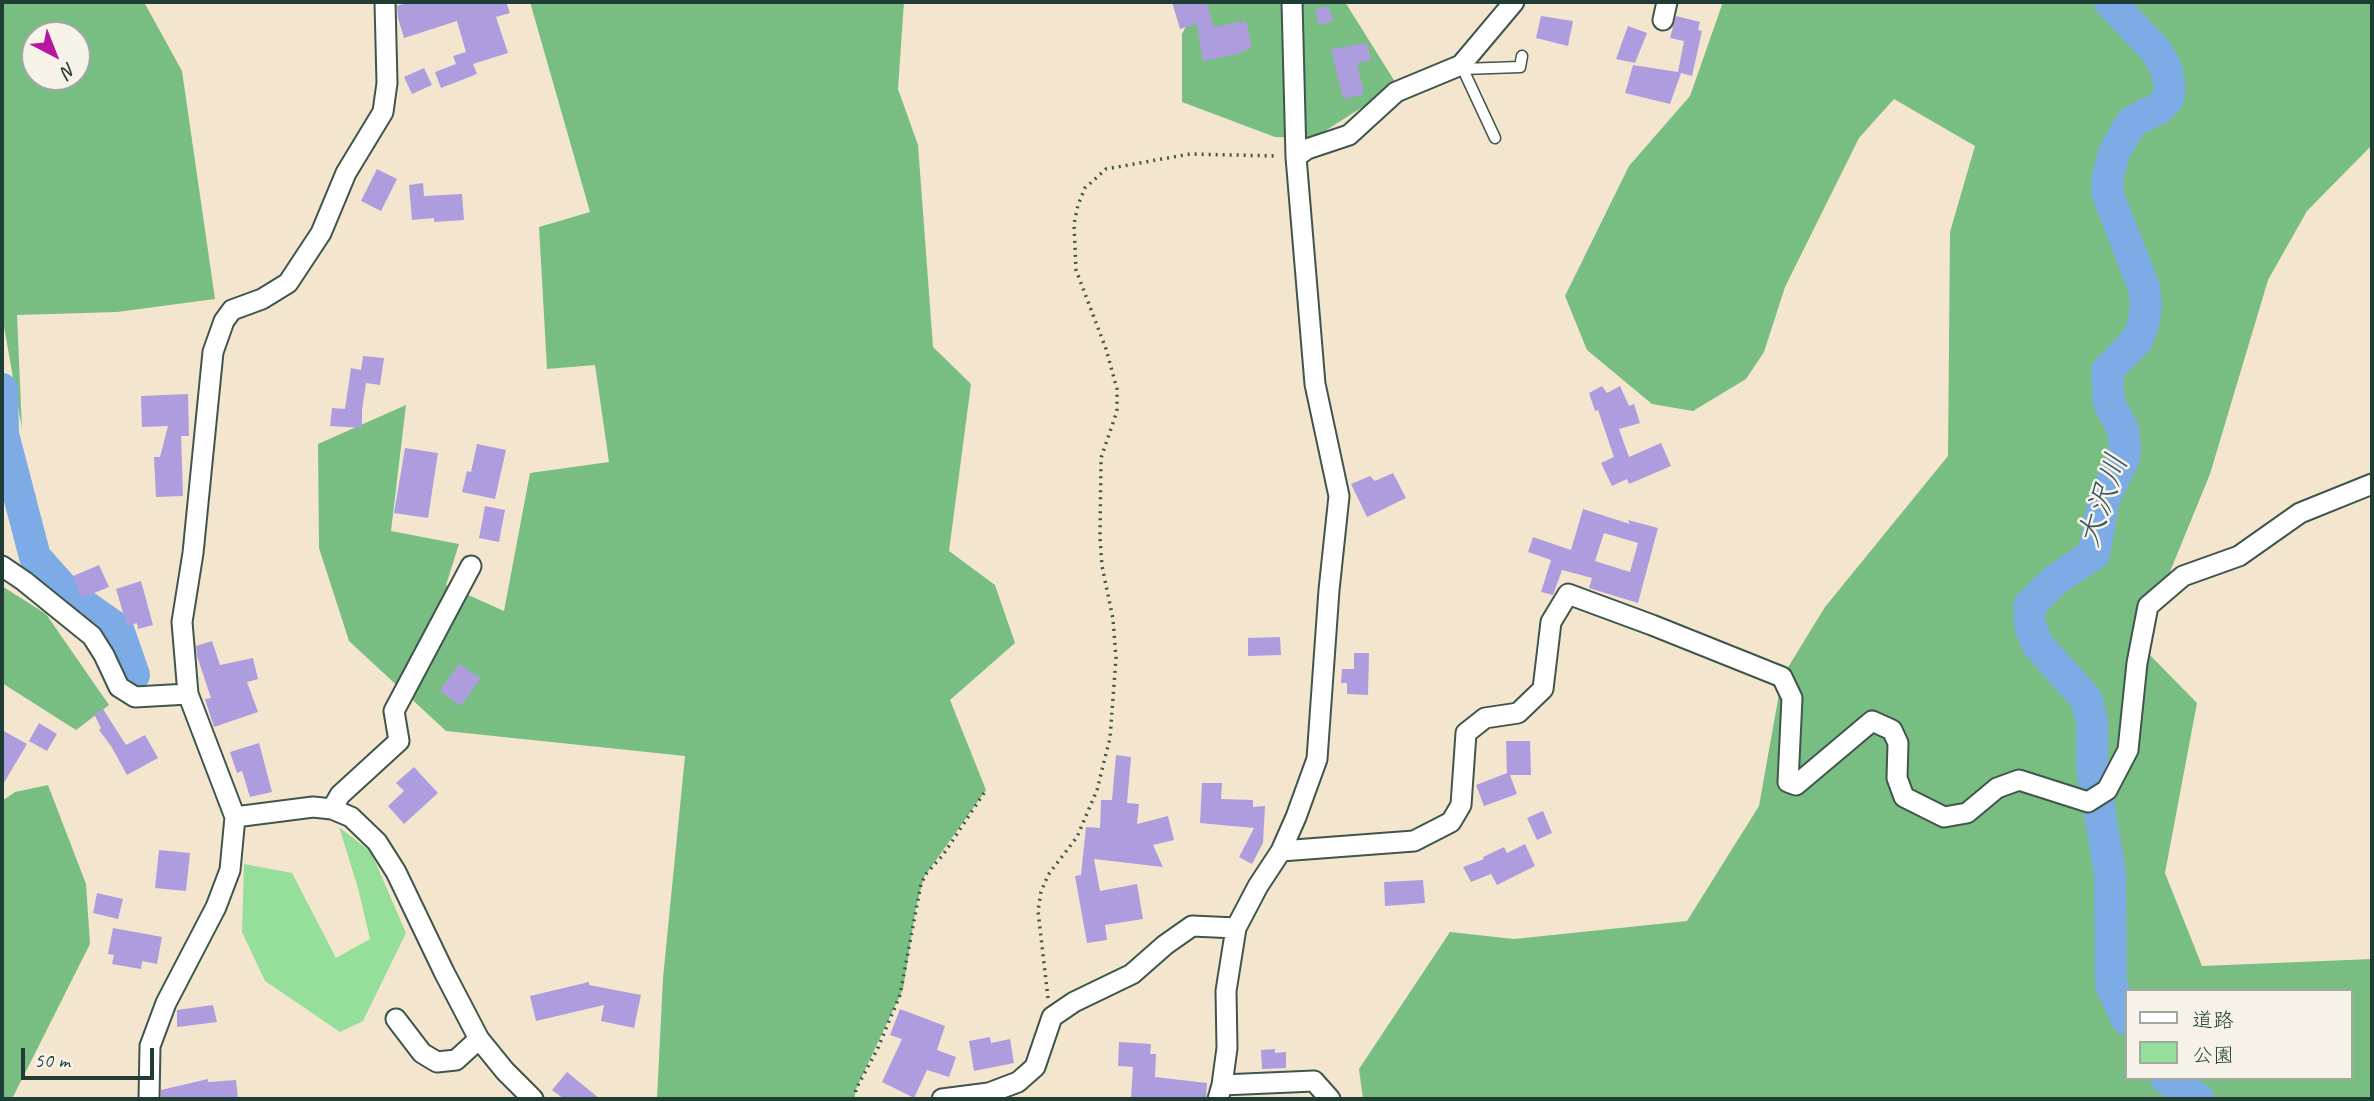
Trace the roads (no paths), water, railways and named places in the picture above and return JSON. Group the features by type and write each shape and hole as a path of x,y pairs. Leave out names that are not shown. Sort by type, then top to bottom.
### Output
{"street":[{"path":"149,1099 150,1046 166,1003 216,907 230,870 235,817 188,694 182,622 193,553 213,352 224,321 232,310 262,299 288,283 321,233 346,173 383,112 387,83 385,2"},
{"path":"1292,2 1296,157 1315,384 1339,496 1329,590 1317,759 1281,850 1236,928 1226,991 1227,1048 1220,1092 1314,1081 1330,1099"},
{"path":"1296,157 1307,149 1349,135 1396,92 1462,67 1514,2"},
{"path":"1281,850 1414,841 1451,822 1461,805 1466,733 1485,718 1518,713 1543,689 1551,622 1568,594 1782,677 1792,698 1788,782 1796,785 1872,721 1892,730 1898,743 1897,778 1904,797 1944,817 1967,813 1997,788 2019,780 2088,802 2107,790 2129,750 2137,663 2148,606 2183,576 2239,556 2300,513 2372,484"},
{"path":"2,566 24,580 92,636 119,687 135,697 188,694"},
{"path":"332,809 340,795 399,741 394,710 471,566"},
{"path":"235,817 313,807 332,809 351,817 377,842 397,872 479,1039 533,1099"},
{"path":"942,1099 989,1093 1018,1082 1035,1067 1052,1017 1074,1002 1132,974 1192,926 1236,928"},
{"path":"396,1018 422,1053 437,1062 456,1060 479,1039"}],"lane":[{"path":"1495,138 1462,67 1520,67 1522,56"}],"waterway":[{"name":"大沢川","path":"2110,2 2157,52 2166,68 2170,88 2168,99 2158,109 2133,121 2114,153 2108,177 2107,192 2144,288 2146,306 2137,340 2107,371 2109,403 2123,429 2125,446 2124,458 2104,499 2094,554 2055,580 2029,606 2030,625 2037,644 2087,700 2092,723 2092,767 2110,873 2111,985 2126,1017"},
{"path":"2,389 3,434 35,557 68,594 118,629 134,675"},
{"name":"大沢川","path":"2169,1080 2198,1099"}]}
